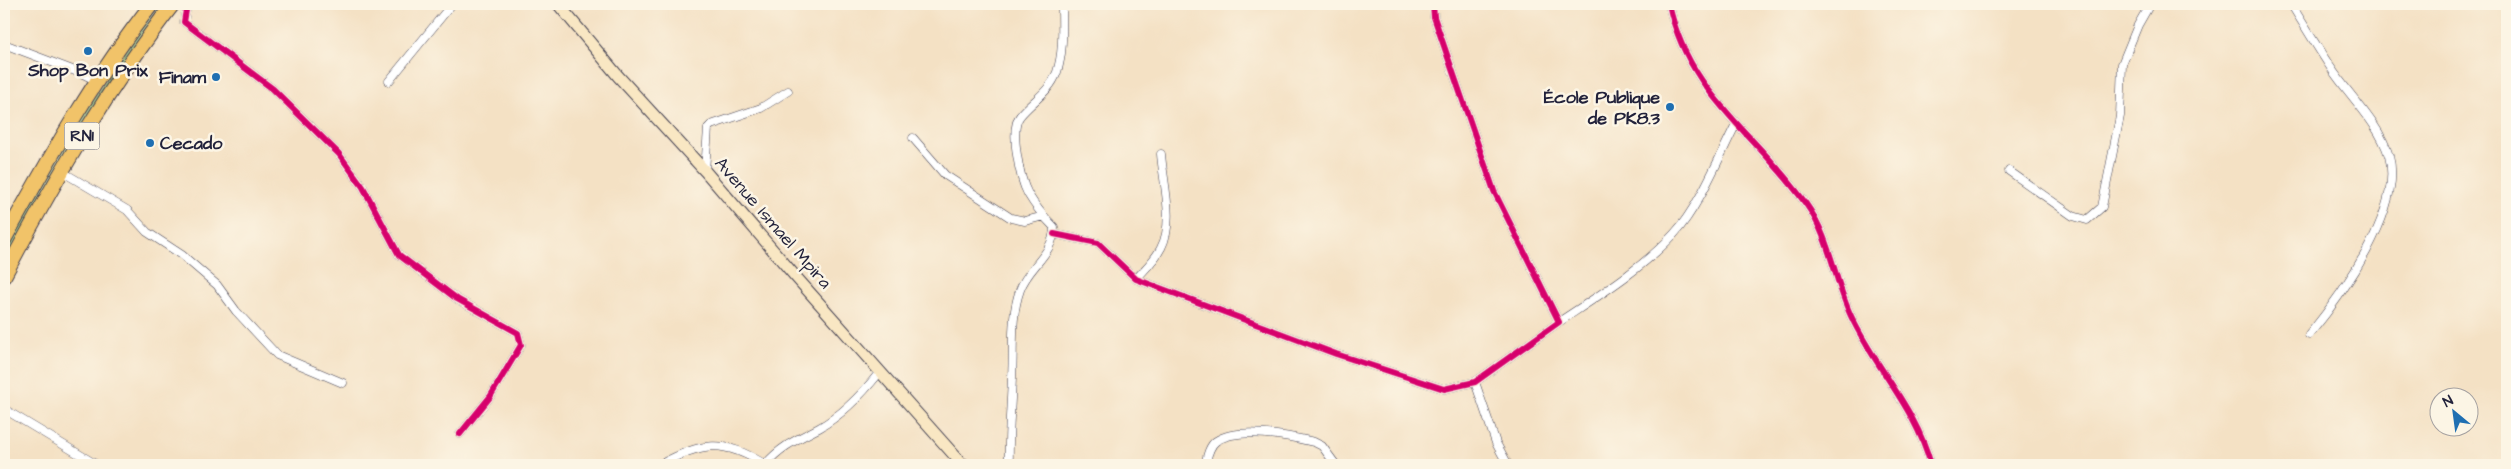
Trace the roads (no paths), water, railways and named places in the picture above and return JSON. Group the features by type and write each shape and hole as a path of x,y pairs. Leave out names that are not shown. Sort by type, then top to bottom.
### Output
{"highway":[{"name":"RN1","path":"4,240 49,159 97,81 152,4"},
{"name":"RN1","path":"4,276 61,171 120,76 172,4"}],"main road":[{"name":"Avenue Ismael Mpira","path":"558,4 618,76 705,171 879,373 963,465"}],"street":[{"path":"187,4 184,22 273,88 339,154 362,187 399,255 457,298 518,333 521,345 510,367 490,397 460,434"},
{"path":"389,82 452,4"},
{"path":"1008,465 1012,336 1020,289 1044,258 1054,234 1054,227 1027,192 1015,132 1016,122 1020,115 1040,98 1057,73 1062,36 1062,4"},
{"path":"1433,4 1434,17 1494,190 1559,322"},
{"path":"1669,4 1675,31 1700,80 1736,124 1785,176 1814,217 1829,250 1850,315 1914,418 1931,465"},
{"path":"2009,171 2072,216 2087,220 2102,207 2120,116 2122,64 2138,25 2150,4"},
{"path":"2291,4 2331,68 2379,132 2389,158 2390,185 2386,209 2350,281 2309,335"},
{"path":"4,44 72,69 97,81"},
{"path":"705,171 710,125 761,108 788,91"},
{"path":"1054,234 1098,243 1136,279 1336,354 1444,389 1475,382 1559,322 1605,292 1674,234 1688,216 1736,124"},
{"path":"913,138 944,176 1011,218 1025,221 1044,216"},
{"path":"1136,279 1162,247 1166,231 1166,206 1161,154"},
{"path":"61,171 127,210 147,232 182,255 217,286 236,311 277,354 344,384"},
{"path":"659,465 685,451 719,445 737,450 766,465 776,452 792,440 820,427 839,414 879,373"},
{"path":"1475,382 1496,443 1508,465"},
{"path":"4,410 97,465"},
{"path":"1205,465 1208,453 1215,441 1231,434 1252,433 1314,442 1322,446 1336,465"}],"place":[{"name":"Shop Bon Prix","path":"88,51"},
{"name":"Finam","path":"216,77"},
{"name":"École Publique de PK8.3","path":"1670,107"},
{"name":"Cecado","path":"150,143"}]}
